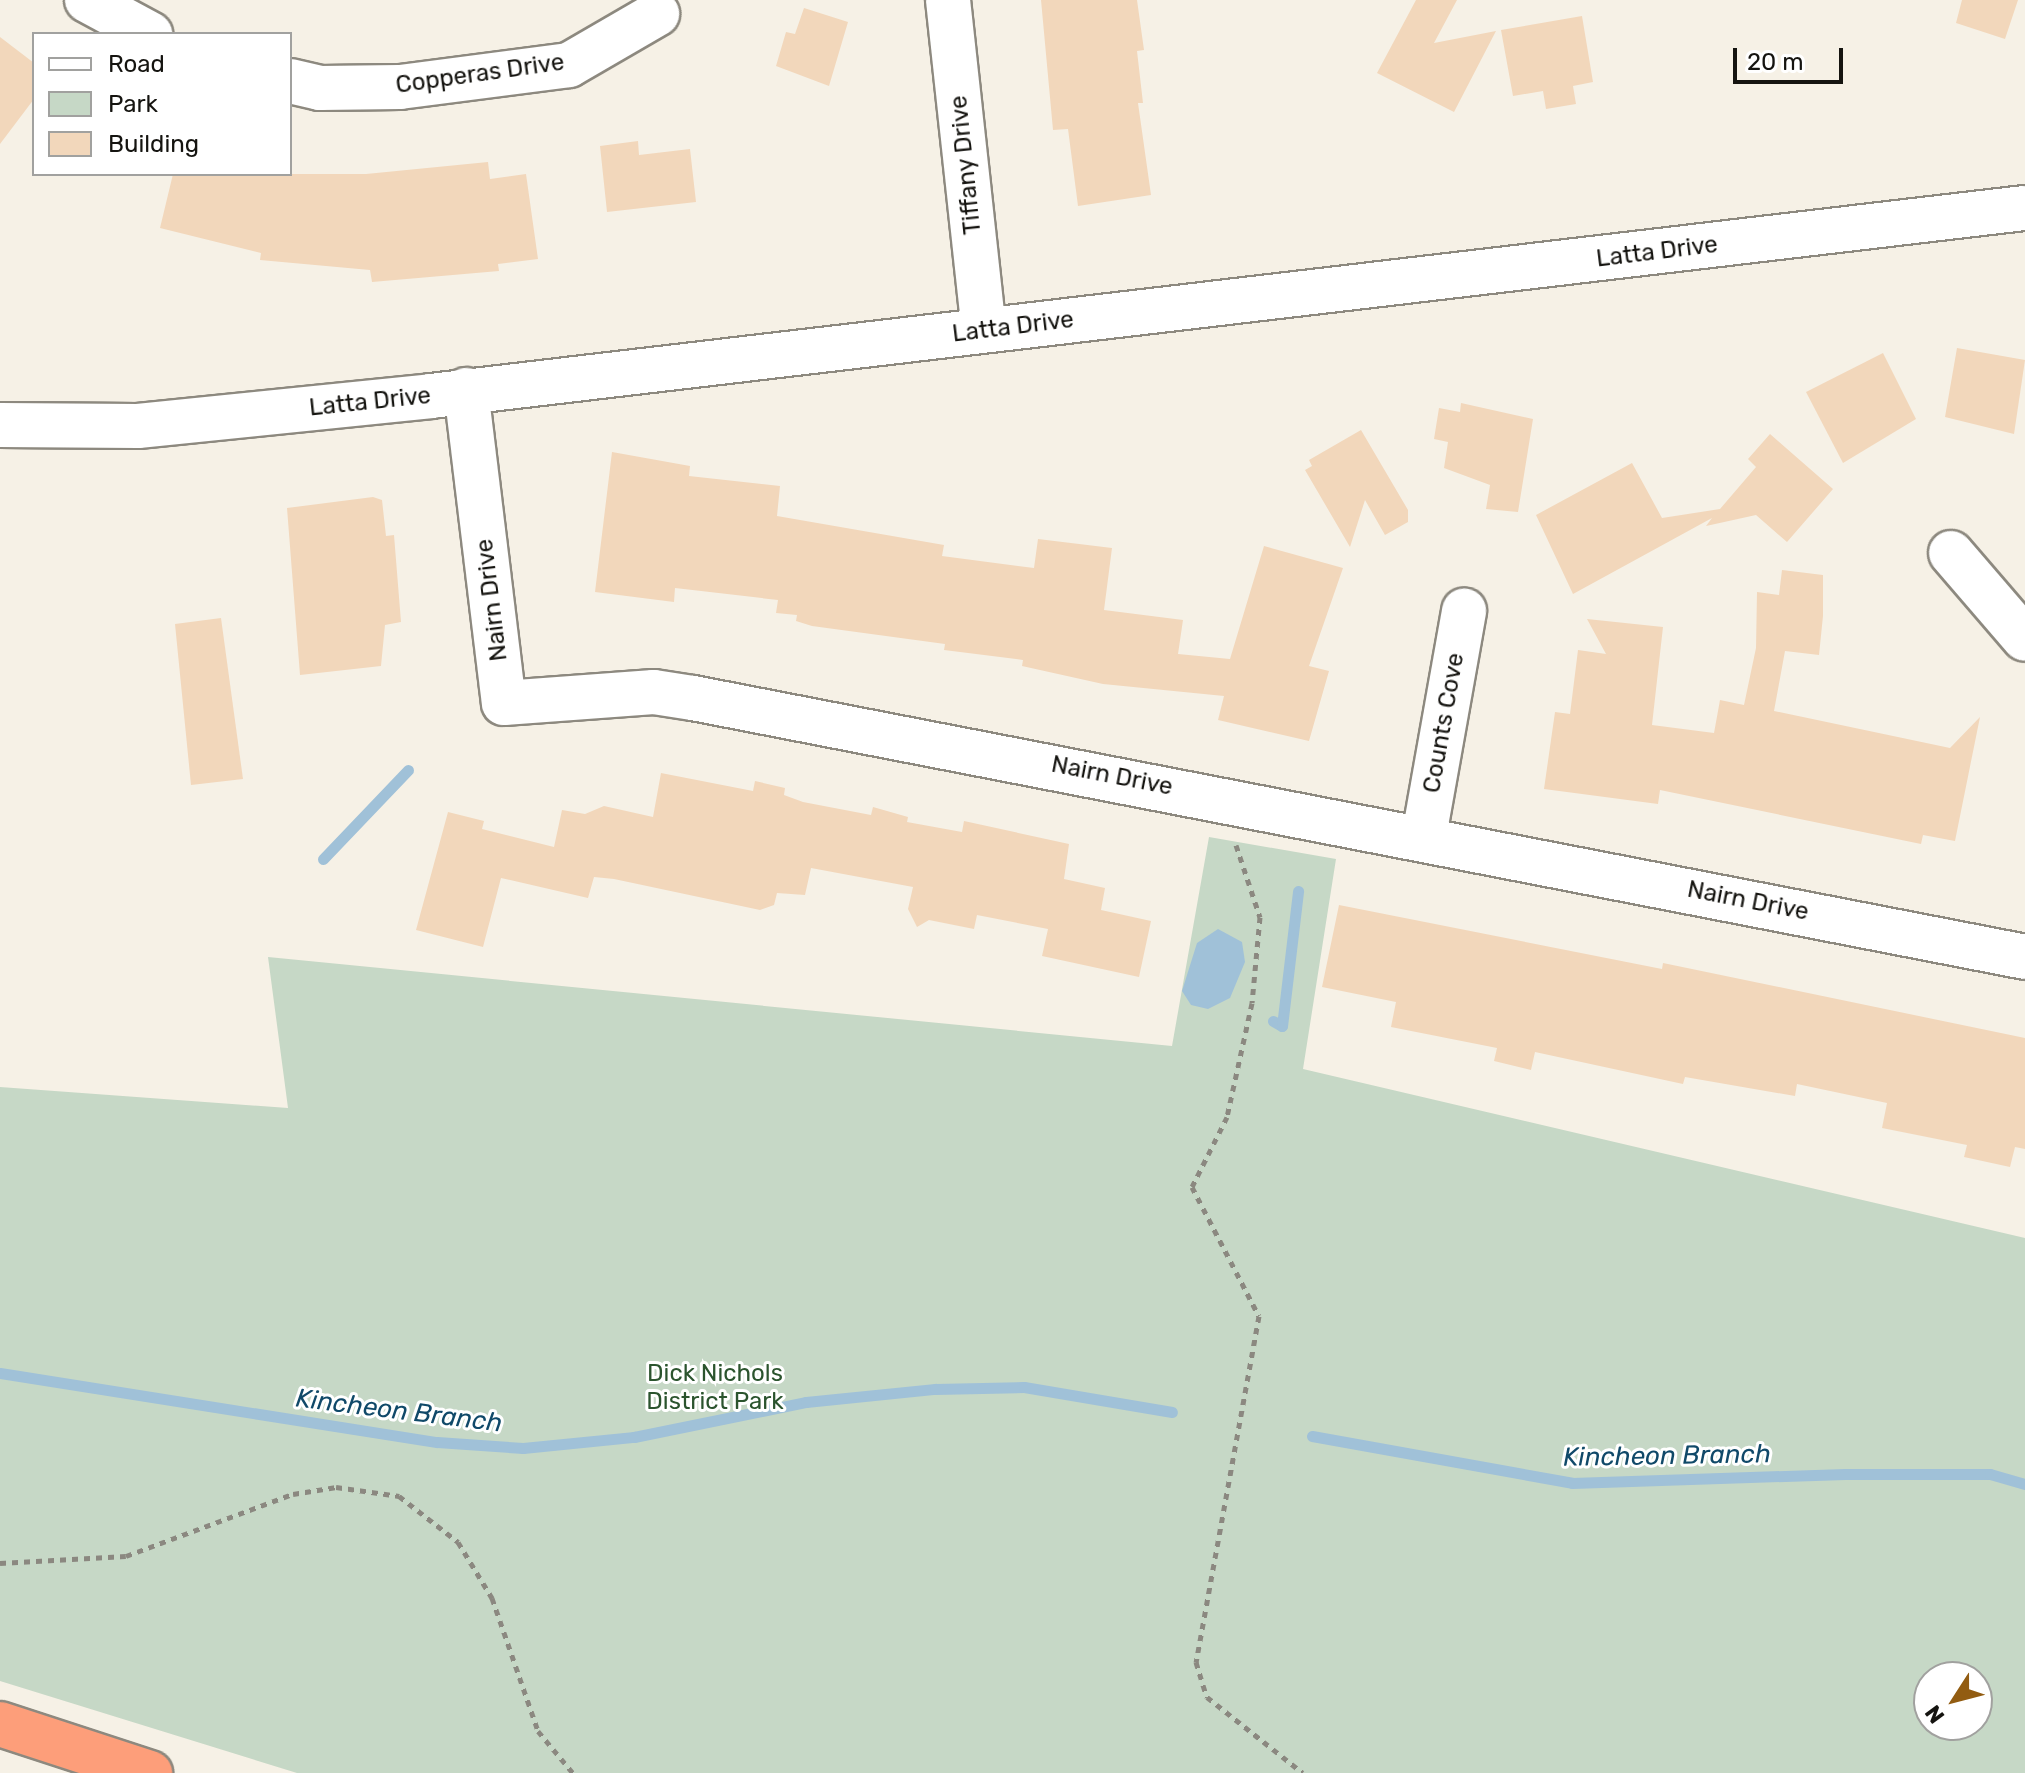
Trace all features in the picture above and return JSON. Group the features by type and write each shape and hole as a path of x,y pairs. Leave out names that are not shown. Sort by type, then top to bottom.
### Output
{"highway":[{"path":"0,1724 150,1773"}],"street":[{"path":"87,0 146,32"},
{"name":"Tiffany Drive","path":"948,0 984,330"},
{"name":"Copperas Drive","path":"292,81 320,88 400,87 569,65 657,14"},
{"name":"Latta Drive","path":"0,425 138,426 2025,208"},
{"name":"Nairn Drive","path":"466,390 504,703 654,692 2023,947"},
{"path":"1951,553 2025,639"},
{"name":"Counts Cove","path":"1424,836 1464,611"}],"path":[{"path":"1233,837 1260,917 1252,1003 1227,1117 1192,1187 1259,1316 1196,1662 1207,1697 1303,1773"},
{"path":"0,1563 126,1556 322,1489 399,1496 458,1542 492,1598 538,1731 573,1773"}],"green space":[{"name":"Dick Nichols District Park","path":"1209,837 1336,859 1303,1069 2025,1238 2025,1773 297,1773 0,1681 0,1087 288,1108 268,957 1172,1046"}],"water":[{"path":"1218,929 1242,942 1245,962 1230,998 1208,1009 1191,1005 1182,991 1197,943"}],"building":[{"path":"1041,0 1137,0 1144,50 1137,51 1143,103 1138,103 1151,195 1078,206 1068,129 1053,130"},
{"path":"1416,0 1457,0 1434,43 1496,31 1454,112 1377,73"},
{"path":"1962,0 2018,0 2005,39 1956,23"},
{"path":"804,8 848,22 829,86 776,66 786,32 795,34"},
{"path":"1582,16 1593,82 1573,86 1576,104 1546,109 1543,91 1513,96 1501,30"},
{"path":"0,37 32,61 32,102 0,144"},
{"path":"638,141 639,155 690,149 696,202 607,212 600,146"},
{"path":"488,162 490,179 526,174 538,259 498,264 499,271 372,282 370,270 260,260 261,253 160,228 173,176 366,174"},
{"path":"1957,348 2025,360 2014,434 1945,417"},
{"path":"1883,353 1916,419 1843,463 1806,392"},
{"path":"1461,403 1533,419 1518,512 1486,509 1490,485 1444,468 1448,442 1434,439 1439,408 1460,412"},
{"path":"1361,430 1408,510 1408,522 1385,535 1365,500 1350,547 1305,470 1312,466 1309,460"},
{"path":"1770,434 1833,489 1787,542 1756,515 1706,526 1712,518 1573,594 1536,515 1632,463 1662,518 1720,509 1756,467 1748,459"},
{"path":"612,452 690,466 689,476 780,486 777,516 944,545 942,556 1034,568 1038,539 1112,548 1104,610 1183,620 1178,654 1230,659 1264,546 1343,568 1309,666 1329,671 1309,741 1218,720 1224,696 1103,684 1022,666 1023,660 944,650 945,644 812,626 796,621 797,615 776,613 778,600 675,588 674,602 595,592"},
{"path":"373,497 382,500 386,536 394,535 401,622 385,625 381,666 300,675 287,508"},
{"path":"1782,570 1823,575 1823,616 1819,655 1785,651 1774,711 1950,748 1980,717 1955,841 1923,835 1921,844 1660,790 1658,804 1544,789 1555,712 1570,714 1578,650 1606,654 1587,619 1663,627 1652,725 1714,733 1720,700 1744,705 1756,648 1757,592 1779,595"},
{"path":"221,618 243,779 191,785 175,624"},
{"path":"661,773 753,791 755,781 785,788 784,795 803,802 871,815 873,807 908,817 907,822 962,832 964,821 1069,844 1064,879 1105,888 1101,910 1151,921 1139,977 1042,956 1048,929 977,915 974,929 929,920 917,927 908,909 913,887 811,868 805,895 777,893 774,905 760,910 614,879 594,877 588,898 501,878 483,947 416,930 448,812 484,821 482,829 554,847 562,810 585,814 604,806 653,817"},
{"path":"1339,905 1662,969 1663,963 2025,1038 2025,1149 2015,1147 2010,1167 1964,1157 1967,1145 1882,1128 1887,1103 1797,1084 1795,1096 1685,1077 1683,1084 1535,1052 1531,1070 1494,1061 1497,1048 1391,1027 1396,1002 1322,987"}],"waterway":[{"path":"323,859 408,770"},
{"path":"1273,1021 1282,1026 1298,891"},
{"name":"Kincheon Branch","path":"0,1373 437,1442 523,1448 634,1437 806,1402 935,1389 1024,1387 1172,1412"},
{"name":"Kincheon Branch","path":"1312,1436 1572,1483 1845,1474 1990,1474 2025,1484"}]}
